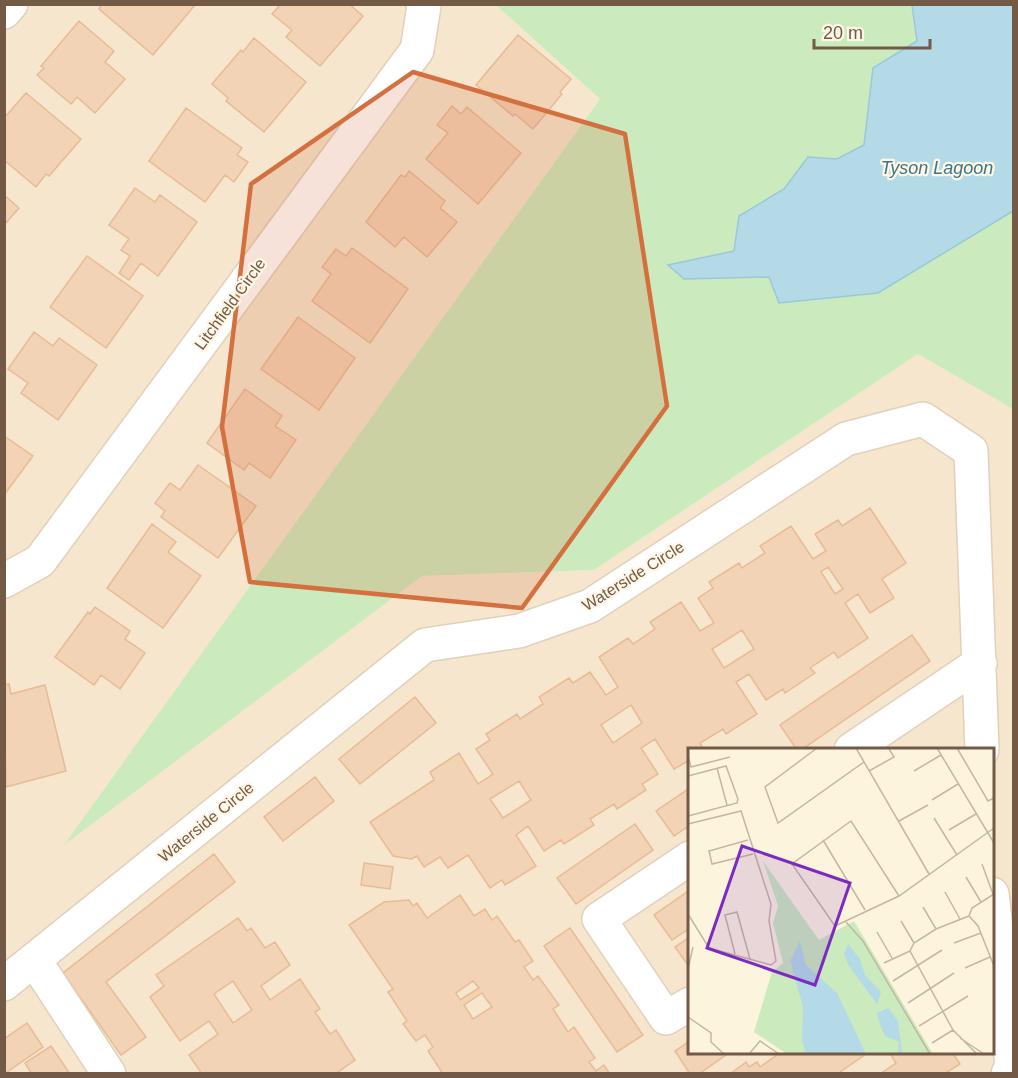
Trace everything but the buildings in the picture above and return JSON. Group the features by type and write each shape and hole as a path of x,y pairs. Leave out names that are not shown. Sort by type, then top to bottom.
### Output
{"street":[{"path":"4,12 11,4"},
{"name":"Litchfield Circle","path":"4,581 40,561 417,50 423,5"},
{"name":"Waterside Circle","path":"4,984 425,645 519,631 590,606 846,439 923,419 972,450 982,748"},
{"path":"854,748 980,663"},
{"path":"688,859 599,919 666,1018 688,1005"},
{"path":"994,903 1012,1065 1008,1074"},
{"path":"35,961 109,1074"}],"highlighted area":[{"path":"413,72 625,134 667,406 522,608 250,582 222,427 251,184"}],"shaded area":[{"path":"5,5 496,5 600,99 65,844 422,576 594,570 918,354 1013,409 1013,1073 5,1074"}],"green space":[{"path":"496,5 1013,5 1013,409 918,354 594,570 422,576 64,845 600,99"}],"water":[{"name":"Tyson Lagoon","path":"912,5 1013,5 1013,211 878,293 779,303 769,277 684,279 668,265 734,251 739,216 784,189 808,157 837,159 864,145 873,68 917,41"}]}
